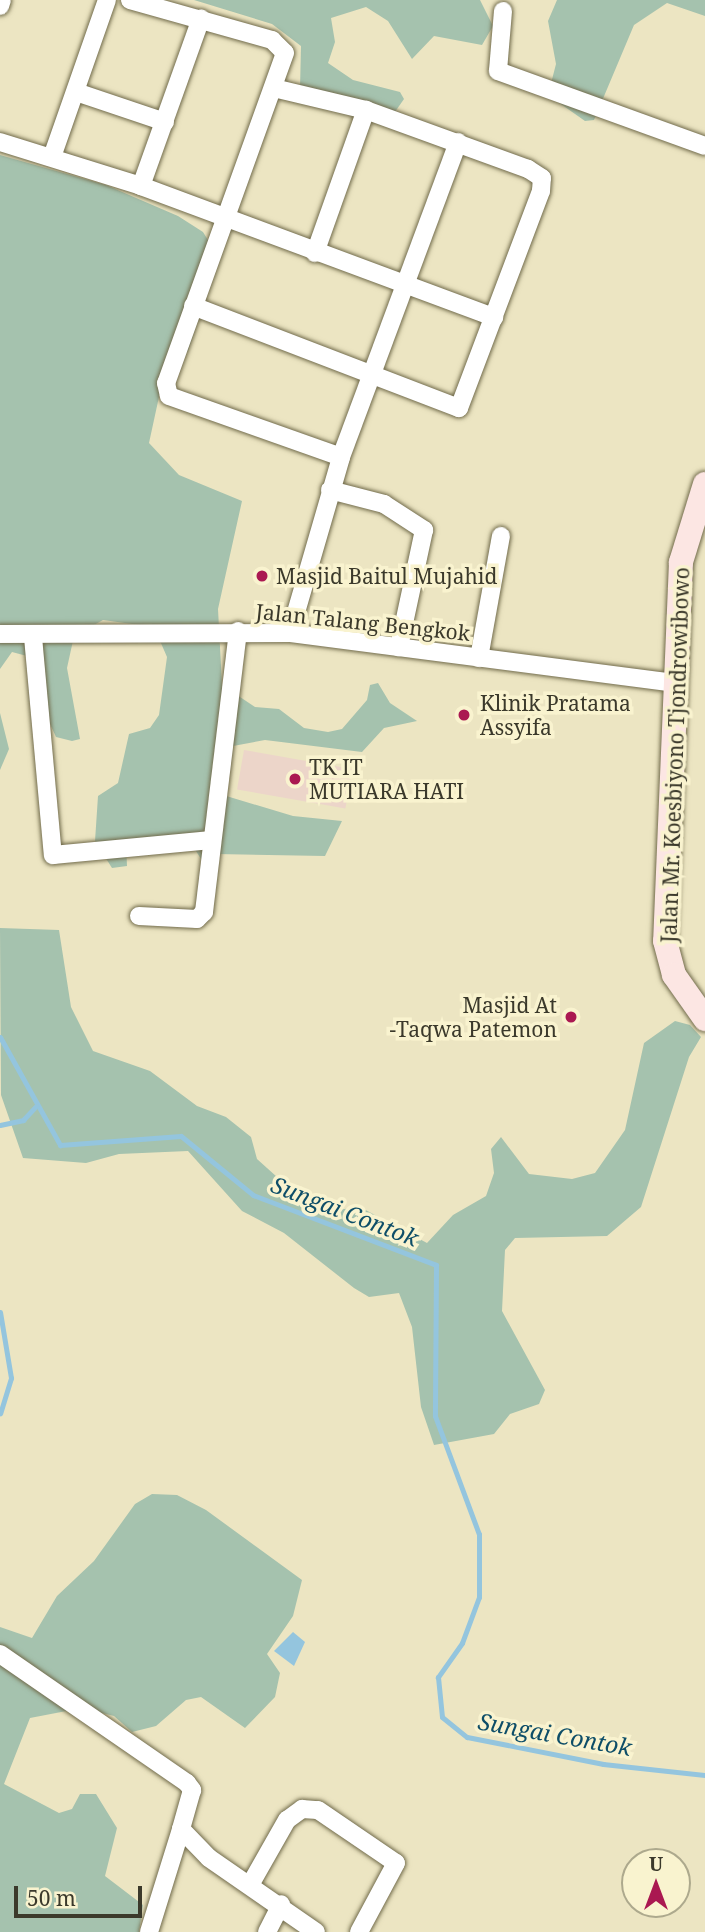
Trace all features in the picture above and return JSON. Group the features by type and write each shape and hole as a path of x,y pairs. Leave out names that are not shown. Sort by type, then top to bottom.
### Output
{"main road":[{"name":"Jalan Mr. Koesbiyono Tjondrowibowo","path":"702,1006 674,975 665,941 681,562 705,484"}],"street":[{"path":"0,6 2,0"},
{"path":"52,157 107,0"},
{"path":"130,0 201,18 280,43 285,52 166,383 169,396 341,457"},
{"path":"503,11 498,71 705,146"},
{"path":"141,186 201,18"},
{"path":"192,306 459,408 494,317 542,178 458,142 366,110 274,88"},
{"path":"76,92 165,122"},
{"path":"316,253 366,110"},
{"path":"0,142 141,186 494,317"},
{"path":"290,633 341,457 458,142"},
{"path":"330,490 391,508 424,530 399,648"},
{"path":"480,658 501,536"},
{"path":"139,916 201,918 238,631"},
{"name":"Jalan Talang Bengkok","path":"0,634 33,637 238,631 290,633 677,683"},
{"path":"33,637 53,855 211,840"},
{"path":"0,1654 187,1783 192,1790 149,1932"},
{"path":"250,1885 287,1820 302,1808 318,1810 396,1863 359,1932"},
{"path":"181,1829 250,1885 281,1904 316,1932"},
{"path":"267,1932 281,1904"}],"shaded area":[{"name":"TK IT MUTIARA HATI","path":"244,750 352,769 345,808 237,789"}],"green space":[{"path":"194,0 480,0 493,26 482,45 434,36 412,59 388,21 366,7 331,18 335,42 328,63 353,80 400,92 404,99 390,119 300,89 301,46 272,24"},
{"path":"557,0 705,0 705,16 667,3 634,25 594,120 585,121 548,95 556,64 548,21"},
{"path":"0,155 106,185 178,216 203,232 219,258 188,351 165,369 149,443 179,475 242,501 218,609 222,685 255,707 279,709 304,728 328,732 342,729 367,700 370,685 378,683 390,703 417,721 384,728 362,752 265,740 233,746 223,795 293,816 342,821 325,856 216,854 203,862 194,848 126,842 127,866 112,868 95,841 98,796 118,783 129,734 150,728 159,715 167,657 154,627 103,620 74,636 67,668 80,739 72,741 56,737 46,715 42,660 12,652 0,669"},
{"path":"0,713 9,749 0,770"},
{"path":"0,928 59,930 71,1007 93,1051 150,1071 197,1106 226,1117 251,1137 257,1159 307,1204 329,1211 360,1207 427,1243 453,1215 486,1196 494,1173 491,1149 501,1137 529,1174 572,1179 595,1173 625,1130 644,1043 675,1021 690,1025 701,1037 689,1057 641,1207 607,1236 515,1238 505,1250 502,1311 545,1390 539,1404 510,1414 494,1434 434,1445 421,1407 412,1327 399,1293 369,1297 354,1288 284,1233 242,1211 188,1151 119,1154 86,1163 23,1158 1,1095"},
{"path":"152,1494 177,1495 206,1510 302,1580 293,1616 267,1654 280,1673 275,1697 245,1728 201,1697 186,1700 156,1726 132,1732 114,1716 82,1708 30,1718 4,1784 59,1813 72,1809 80,1794 96,1794 117,1828 105,1876 143,1905 139,1932 0,1932 0,1627 32,1638 57,1596 94,1561 135,1504"}],"water":[{"path":"293,1632 305,1642 294,1666 274,1651"}],"waterway":[{"name":"Sungai Contok","path":"0,1037 60,1145 181,1136 253,1195 436,1265 435,1416 479,1534 479,1597 462,1643 438,1677 442,1717 467,1737 603,1764 705,1775"},
{"path":"0,1125 23,1120 36,1106"},
{"path":"0,1312 11,1378 0,1413"}],"place":[{"name":"Masjid Baitul Mujahid","path":"262,576"},
{"name":"Klinik Pratama Assyifa","path":"464,715"},
{"name":"TK IT MUTIARA HATI","path":"295,779"},
{"name":"Masjid At -Taqwa Patemon","path":"571,1017"}]}
